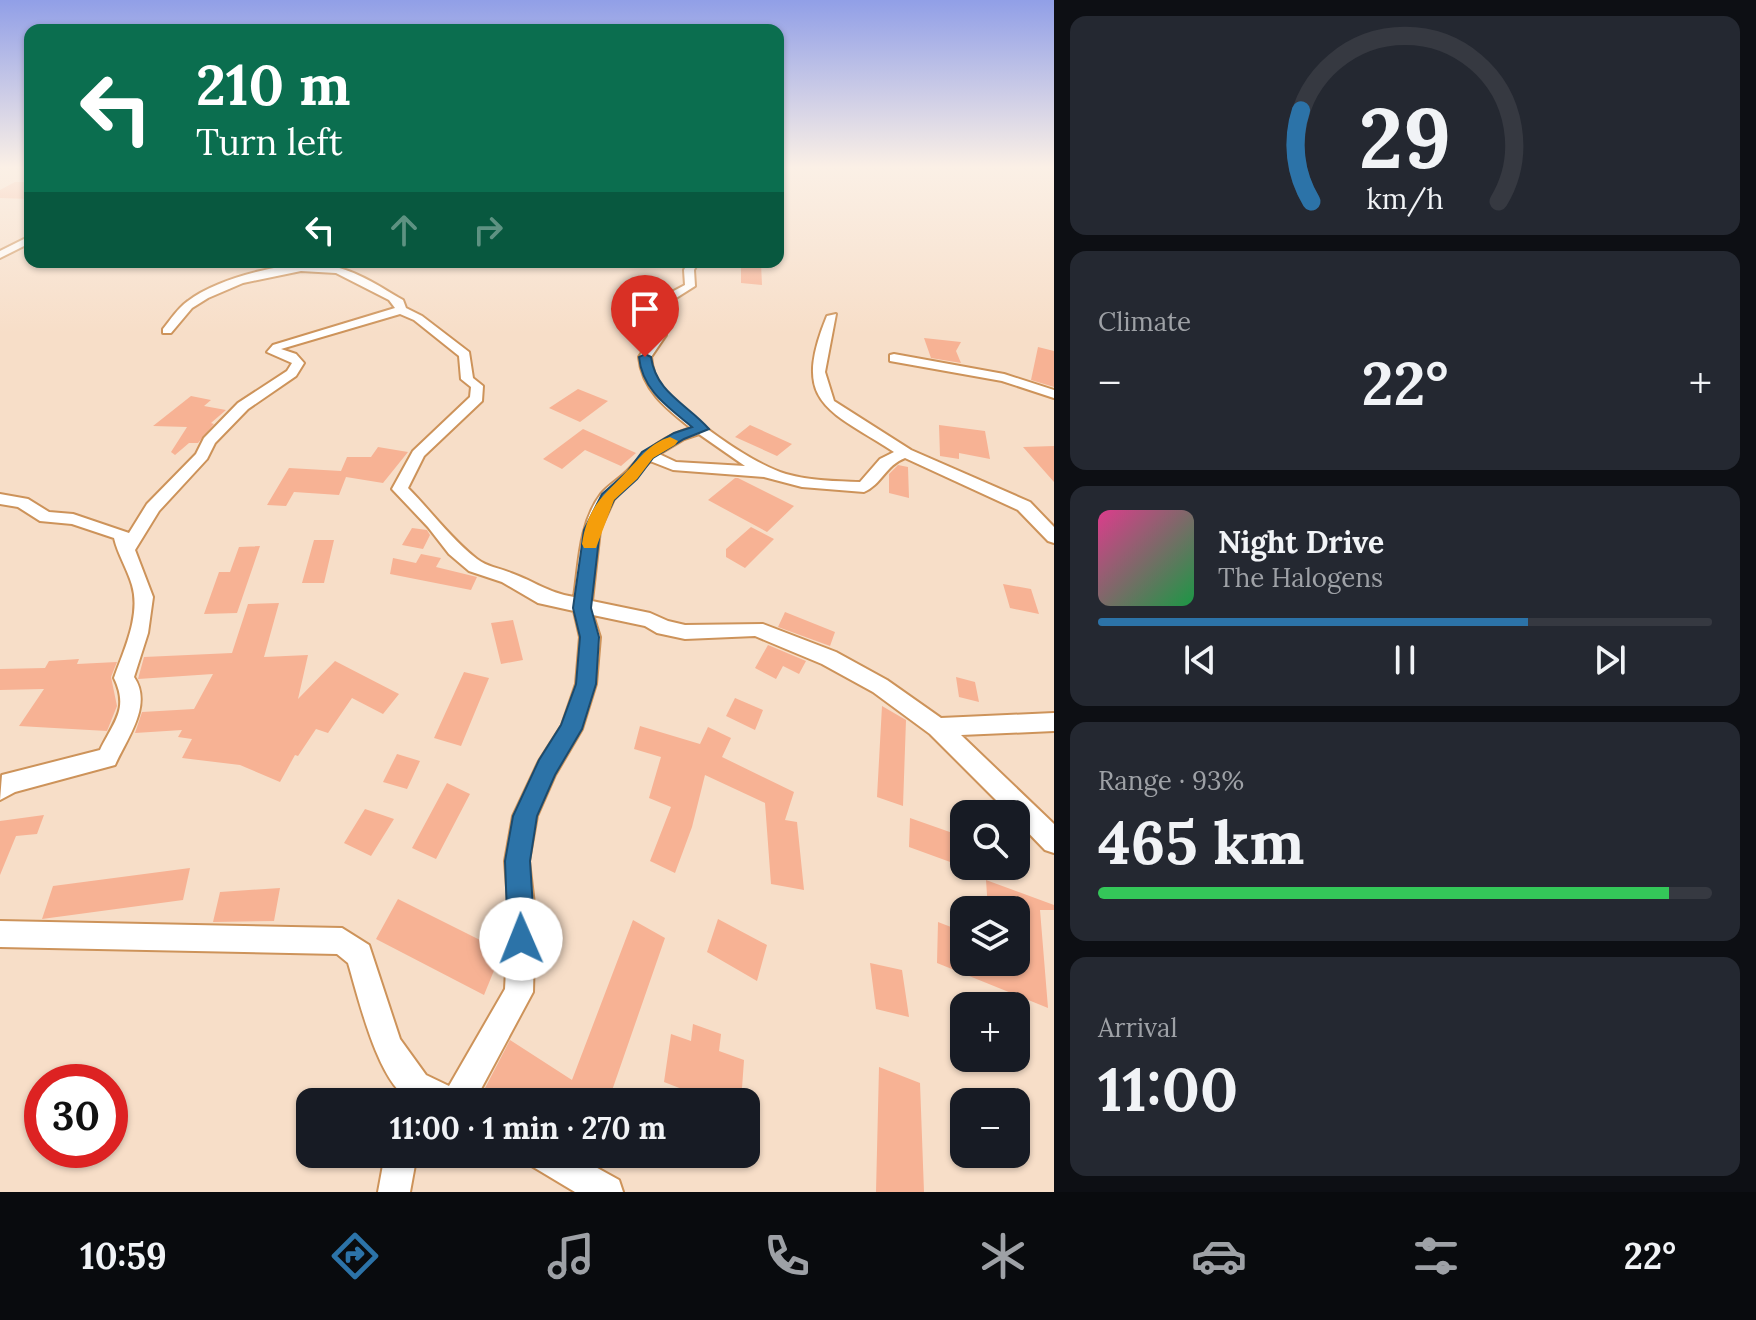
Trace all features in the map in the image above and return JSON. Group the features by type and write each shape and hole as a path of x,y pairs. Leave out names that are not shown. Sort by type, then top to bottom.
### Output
{"street":[{"path":"0,255 24,242"},
{"path":"167,331 192,303 225,286 310,268"},
{"path":"326,268 336,269 376,288 399,302 401,310"},
{"path":"690,268 690,286 672,296 662,311 660,335 645,357 647,374 658,391 702,429 767,472"},
{"path":"125,552 153,508 202,456 209,441 243,406 292,373 298,363 292,357 273,352 277,347 401,310 418,318 465,355 467,379 477,386 477,398 418,454 400,489 434,523 455,550 475,567 508,578 544,598 650,620 664,628 685,632 741,628 773,634 880,686 938,727 1054,841"},
{"path":"832,316 821,343 820,392 829,404 906,453 1024,506 1054,537"},
{"path":"894,358 1004,378 1054,394"},
{"path":"462,1088 519,992 522,913 517,861 525,816 547,768 571,729 586,684 590,637 582,608 592,530 607,497 632,475 648,455 679,436 702,429"},
{"path":"648,455 673,466 767,472 799,481 864,487 875,476 880,463 889,456 906,453"},
{"path":"0,499 22,503 46,517 73,519 122,535 125,552 143,590 139,635 124,678 131,689 133,703 107,758 10,783 0,789"},
{"path":"938,727 1054,722"},
{"path":"0,934 160,940 342,941 359,955 388,1047 410,1088"},
{"path":"394,1192 398,1168"},
{"path":"565,1168 607,1192"}],"building":[{"path":"741,268 761,268 762,285 741,283"},
{"path":"924,338 961,342 956,351 961,363 931,358"},
{"path":"1038,347 1054,351 1054,387 1031,380"},
{"path":"578,389 608,401 580,422 549,408"},
{"path":"191,396 211,400 204,406 226,410 211,423 214,424 198,443 189,443 175,455 171,452 187,427 153,426"},
{"path":"750,425 792,444 777,456 735,437"},
{"path":"939,425 985,431 990,459 959,453 959,459 940,456"},
{"path":"583,429 636,453 621,466 585,450 562,469 543,459"},
{"path":"1054,446 1054,482 1023,447"},
{"path":"378,447 408,452 383,483 346,477 339,495 294,492 286,506 267,505 289,468 341,471 347,457 371,457"},
{"path":"898,465 908,467 909,498 889,493 889,474"},
{"path":"735,478 794,506 767,532 708,500"},
{"path":"751,527 774,539 745,568 726,557 726,549"},
{"path":"412,528 427,530 430,535 423,549 402,545"},
{"path":"314,540 334,540 324,583 302,583"},
{"path":"260,546 237,613 204,614 219,572 230,572 239,547"},
{"path":"421,554 441,558 436,567 477,577 471,590 390,574 393,558 416,563"},
{"path":"1003,584 1031,589 1039,614 1010,608"},
{"path":"279,603 264,657 308,655 298,699 335,661 399,694 383,714 352,698 328,733 316,729 298,756 295,755 280,782 240,765 182,758 192,739 178,737 182,730 135,733 142,712 194,709 213,674 138,679 144,657 232,653 248,604"},
{"path":"785,612 835,632 830,646 778,627"},
{"path":"513,620 523,660 501,664 491,623"},
{"path":"768,645 806,661 799,674 783,666 776,679 755,668"},
{"path":"79,659 77,664 117,662 111,677 117,706 107,731 19,726 44,689 0,690 0,669 45,668 49,661"},
{"path":"464,672 489,678 461,746 434,738"},
{"path":"956,677 975,682 979,702 959,697"},
{"path":"735,698 763,710 755,730 726,716"},
{"path":"882,706 906,720 903,806 877,797"},
{"path":"640,726 700,744 708,727 731,738 722,757 794,792 785,820 797,822 804,890 771,884 765,803 705,775 692,827 675,873 650,861 671,807 649,798 661,757 634,749"},
{"path":"397,754 420,761 407,789 383,782"},
{"path":"447,783 470,794 436,859 412,848"},
{"path":"365,809 394,819 371,856 344,843"},
{"path":"44,815 37,834 16,836 0,875 0,821"},
{"path":"910,818 950,832 950,862 909,847"},
{"path":"190,868 183,900 42,919 53,886"},
{"path":"986,880 1030,896 987,896"},
{"path":"280,888 274,921 213,922 220,892"},
{"path":"1030,896 1054,905 1054,910 1040,910 1048,1008 1030,1001 1030,992 1009,992 969,976 1030,976"},
{"path":"398,899 502,951 484,995 376,939"},
{"path":"718,919 767,945 757,981 707,952"},
{"path":"633,920 665,938 613,1088 485,1088 510,1040 572,1080"},
{"path":"938,922 950,927 950,968 937,963"},
{"path":"870,963 902,970 909,1017 876,1009"},
{"path":"693,1024 721,1034 719,1051 744,1060 742,1088 679,1088 664,1082 671,1034 691,1041"},
{"path":"879,1067 920,1083 924,1192 876,1192"}],"slow traffic":[{"path":"590,544 592,530 607,497 632,475 648,455 670,441"}],"route":[{"path":"521,939 517,861 525,816 547,768 571,729 586,684 590,637 582,608 592,530 607,497 632,475 648,455 679,436 702,429 658,391 647,374 645,357"}]}
